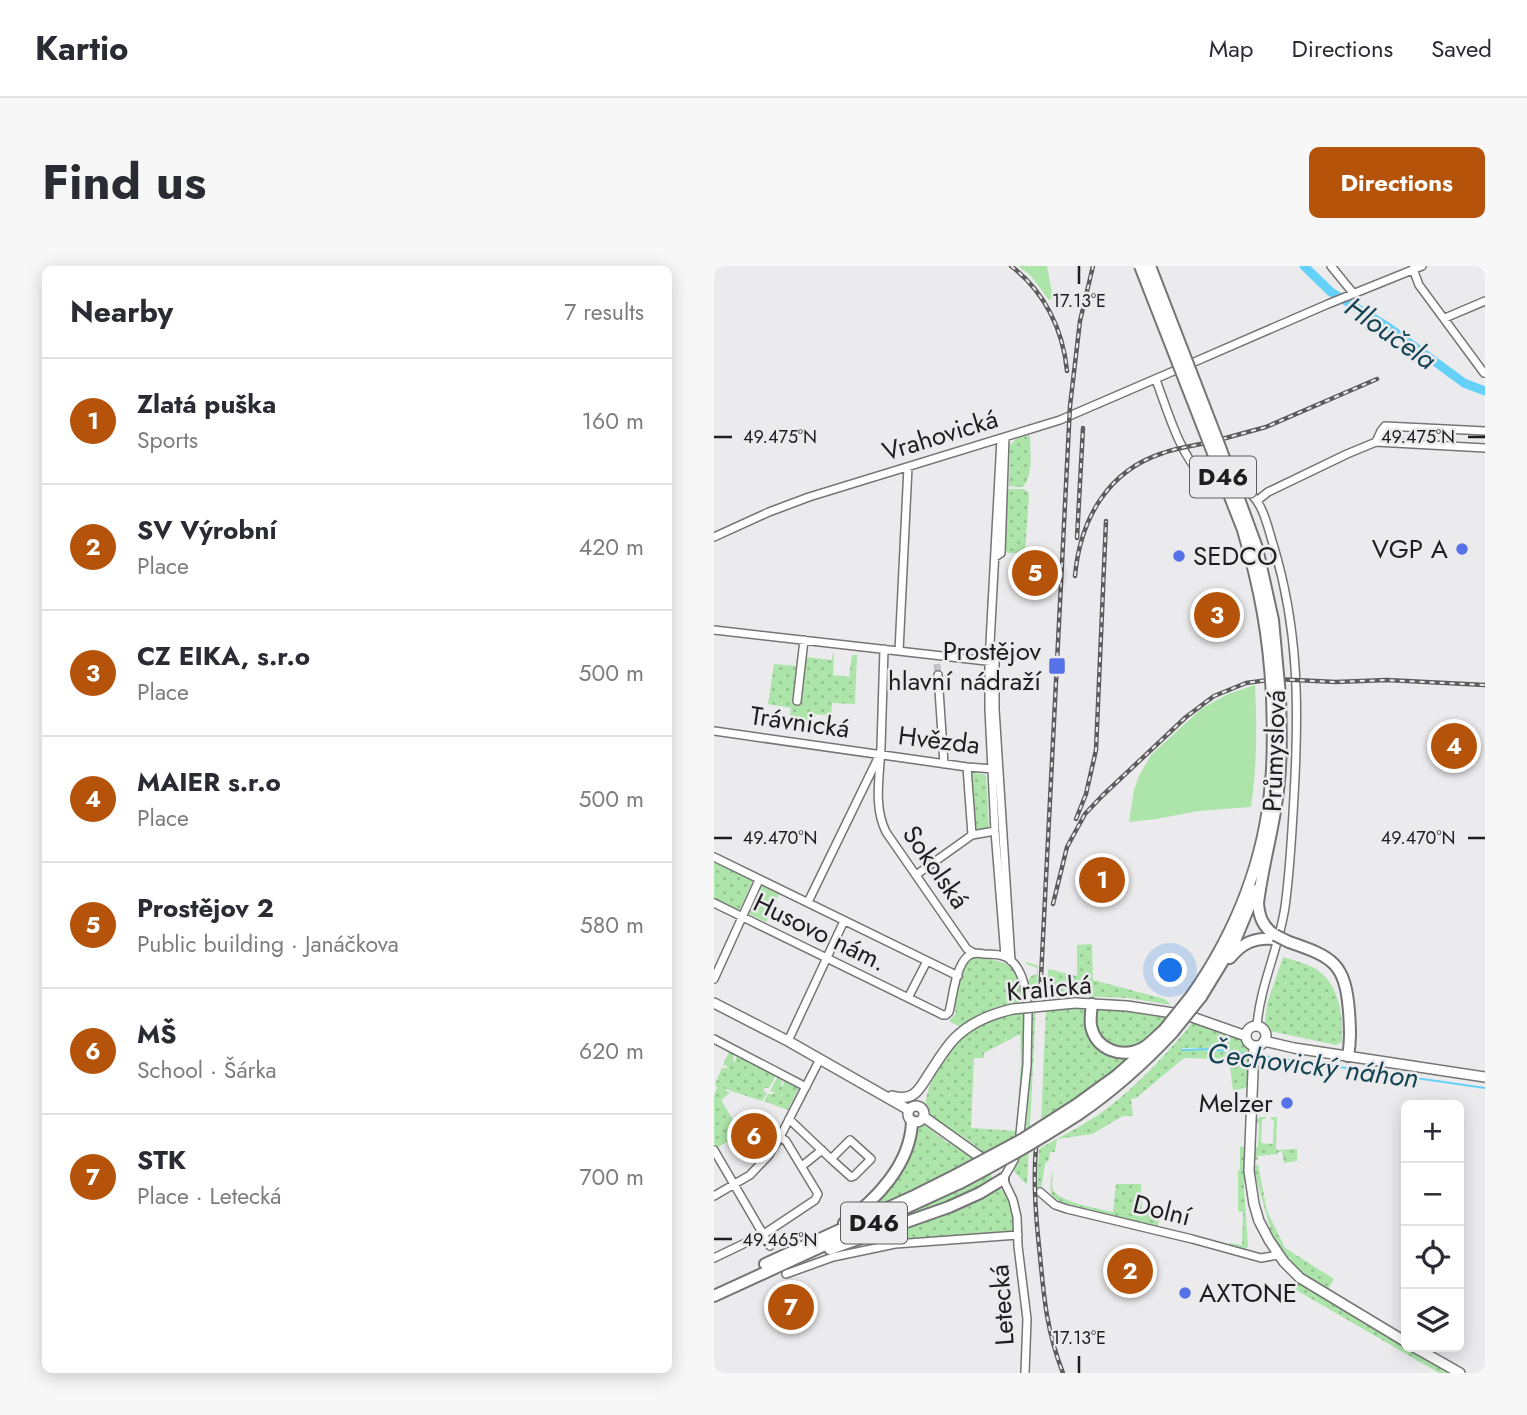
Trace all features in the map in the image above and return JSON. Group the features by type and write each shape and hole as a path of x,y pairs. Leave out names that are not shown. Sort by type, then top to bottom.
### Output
{"highway":[{"name":"D46","path":"714,1289 916,1195 1008,1158 1077,1110 1121,1084 1140,1067 1196,996 1213,979 1255,893 1273,826 1281,740 1266,621 1250,551 1140,266"},
{"name":"D46","path":"1150,266 1257,548 1273,620 1276,696 1271,782 1265,825 1247,891 1226,940 1196,996"},
{"path":"1266,857 1258,910 1265,926 1274,937"},
{"path":"1213,979 1243,945 1259,939 1274,937 1325,956 1336,966 1347,987 1350,1027 1348,1056"},
{"path":"1092,1003 1092,1030 1099,1042 1110,1051 1122,1053 1137,1050 1169,1031"},
{"path":"818,1240 864,1208 885,1186 901,1160 911,1132 914,1113"},
{"path":"788,1262 925,1216 980,1193 999,1174"},
{"name":"D46","path":"714,1296 958,1179"}],"main road":[{"path":"714,1003 883,1094 914,1113 920,1122 924,1117 980,1157"},
{"name":"Kralická","path":"883,1094 901,1098 915,1094 921,1089 948,1045 965,1029 989,1016 1013,1009 1092,1003 1173,1013"},
{"path":"1192,1017 1250,1030 1263,1029 1265,1038 1261,1044 1254,1047"},
{"path":"1250,1030 1248,1042 1254,1047"},
{"path":"1265,1038 1348,1056 1485,1077"},
{"path":"1254,1047 1249,1163 1250,1184 1259,1221 1278,1255 1293,1272 1401,1339"},
{"path":"914,1113 937,1063"},
{"path":"1423,1352 1460,1373"}],"street":[{"path":"1331,266 1349,295"},
{"path":"1192,363 1331,302 1422,266"},
{"path":"1413,270 1419,285 1484,373"},
{"path":"1445,318 1485,301"},
{"name":"Vrahovická","path":"714,537 791,503 1076,414 1176,370"},
{"path":"1156,380 1188,457 1204,477 1221,482"},
{"path":"1376,442 1385,426 1485,431"},
{"path":"998,555 995,531 1003,438"},
{"path":"1003,438 992,662 991,751 995,769 995,831 1008,959 1021,975 1027,1000"},
{"path":"987,442 1000,455"},
{"path":"1240,486 1258,500 1268,492 1376,442 1485,448"},
{"path":"899,651 908,467"},
{"name":"Průmyslová","path":"1250,1030 1284,910 1294,813 1298,697 1287,599 1275,550 1258,500"},
{"path":"714,630 899,651 937,660 992,662"},
{"path":"797,701 804,639"},
{"name":"Sokolská","path":"884,649 879,805 882,821 886,832 967,949 974,953"},
{"path":"938,675 944,764"},
{"path":"992,709 1008,959"},
{"name":"Trávnická","path":"714,731 881,754"},
{"path":"808,902 881,754"},
{"name":"Hvězda","path":"881,754 995,769"},
{"path":"967,767 972,835"},
{"path":"916,874 972,835 995,831"},
{"name":"Husovo nám.","path":"714,857 958,976 952,992 950,1012 943,1015 714,903"},
{"path":"714,979 759,880"},
{"path":"788,1041 844,920"},
{"path":"958,976 967,957 974,953 1008,959"},
{"name":"Husovo nám.","path":"908,998 927,961"},
{"path":"1020,1134 1026,1078 1028,1011"},
{"path":"714,1038 806,1087"},
{"path":"714,1196 736,1185 758,1168 769,1155 820,1059"},
{"path":"789,1119 831,1159 851,1177 871,1159 850,1140 831,1159"},
{"path":"714,1258 764,1234 815,1200 818,1194 786,1141 780,1137"},
{"path":"714,1150 770,1246"},
{"path":"802,1166 822,1150"},
{"path":"999,1174 1014,1160"},
{"name":"Letecká","path":"999,1174 1014,1204 1027,1311 1026,1373"},
{"name":"Dolní","path":"1040,1192 1055,1205 1067,1209 1261,1258 1278,1255"},
{"name":"Letecká","path":"786,1274 864,1249 895,1244 1018,1235"}],"green space":[{"path":"1018,266 1047,266 1053,298 1049,300 1030,275"},
{"path":"1030,435 1029,476 1023,487 1009,486 1010,445 1016,439"},
{"path":"1024,489 1029,495 1025,553 1008,553 1003,547 1006,491"},
{"path":"833,652 833,675 849,677 852,655 857,655 855,704 832,703 830,728 814,726 815,721 826,722 826,715 815,714 812,727 806,727 792,724 791,708 768,704 774,664 796,666 792,701 800,702 805,657 832,660"},
{"path":"1255,685 1256,746 1251,807 1198,811 1129,822 1134,790 1151,755 1201,709 1228,694"},
{"path":"970,772 986,775 989,830 973,831"},
{"path":"714,861 753,880 739,911 714,899"},
{"path":"762,886 779,894 766,922 749,914"},
{"path":"1092,944 1093,980 1165,999 1171,1005 1129,998 1076,994 1047,997 1048,969 1077,976 1077,945"},
{"path":"977,957 1001,962 1013,968 1022,992 1024,1009 1023,1066 1017,1124 1020,1034 984,1053 984,1058 974,1058 971,1128 1018,1131 1016,1144 987,1158 962,1136 930,1117 925,1110 929,1089 938,1068 966,1034 959,1026 949,1021 956,1013 953,995 957,982 967,964"},
{"path":"1283,957 1314,968 1329,982 1338,1000 1342,1042 1336,1045 1270,1031 1265,1023 1267,1004"},
{"path":"1026,962 1038,966 1027,1185 1012,1169 1026,1129 1032,1054 1027,983 1031,976 1037,974 1037,968"},
{"path":"1046,1009 1085,1009 1088,1031 1095,1045 1109,1054 1131,1059 1086,1094 1041,1122"},
{"path":"1098,1009 1168,1015 1146,1038 1135,1045 1121,1048 1114,1047 1102,1038 1096,1024"},
{"path":"1193,1022 1233,1034 1246,1044 1249,1053 1210,1048 1182,1050 1249,1055 1247,1087 1233,1091 1229,1059 1184,1058 1136,1098 1131,1099 1133,1116 1123,1116 1092,1134 1057,1139 1055,1152 1050,1152 1049,1160 1045,1164 1041,1189 1037,1191 1039,1149 1105,1110 1152,1069"},
{"path":"730,1050 734,1053 733,1062 737,1054 776,1075 769,1088 764,1088 767,1093 762,1101 722,1088 730,1093 721,1100 741,1133 717,1148 714,1143 715,1084 722,1068 727,1068 723,1065"},
{"path":"778,1076 782,1078 781,1086 784,1079 798,1086 788,1110 764,1101 768,1094 774,1094 770,1091"},
{"path":"1266,1117 1262,1119 1261,1143 1273,1144 1274,1120 1270,1119 1277,1117 1276,1149 1297,1149 1297,1161 1284,1163 1282,1151 1278,1154 1257,1156 1258,1160 1253,1159 1254,1147 1258,1147 1259,1124 1255,1123 1255,1120"},
{"path":"922,1124 985,1166 995,1189 1001,1189 1008,1195 1014,1220 1013,1230 1007,1233 913,1238 866,1246 859,1217 875,1201 914,1125"},
{"path":"1242,1146 1247,1149 1244,1187 1248,1247 1245,1249 1229,1245 1242,1245 1243,1212 1238,1211 1238,1170"},
{"path":"1258,1164 1267,1211 1285,1248 1334,1279 1326,1292 1287,1260 1291,1257 1286,1259 1270,1234 1253,1167"},
{"path":"1053,1172 1052,1188 1063,1198 1113,1212 1116,1184 1141,1184 1142,1210 1160,1214 1158,1226 1100,1214 1058,1200 1051,1190"},
{"path":"1286,1283 1301,1283 1401,1341 1401,1351 1296,1290 1287,1291"},
{"path":"1403,1352 1419,1352 1455,1373 1439,1373"}],"waterway":[{"name":"Hloučela","path":"1304,266 1331,292 1388,327 1464,383 1485,391"},
{"name":"Čechovický náhon","path":"1182,1050 1210,1049 1250,1054"},
{"name":"Čechovický náhon","path":"1256,1055 1485,1088"}],"tunnel":[{"path":"937,664 938,675"}],"railway":[{"path":"1011,266 1033,287 1050,312 1061,340 1067,371"},
{"path":"1040,997 1070,406 1080,321 1093,266"},
{"path":"1222,439 1266,427 1377,379"},
{"path":"1077,538 1083,428"},
{"path":"1075,576 1078,555 1090,517 1112,485 1143,461 1168,451 1206,443"},
{"path":"1076,819 1086,794 1096,750 1106,521"},
{"path":"1053,904 1067,847 1085,814 1186,717 1214,696 1246,683 1275,679 1336,682 1387,680 1485,685"},
{"path":"1036,1147 1035,1202 1043,1287 1050,1329 1063,1373"}],"place":[{"name":"VGP A","path":"1462,549"},
{"name":"SEDCO","path":"1179,556"},
{"name":"Prostějov 2","path":"1035,573"},
{"name":"CZ EIKA, s.r.o","path":"1217,615"},
{"name":"Prostějov hlavní nádraží","path":"1057,666"},
{"name":"MAIER s.r.o","path":"1454,746"},
{"name":"Zlatá puška","path":"1102,880"},
{"name":"Melzer","path":"1287,1103"},
{"name":"MŠ","path":"754,1136"},
{"name":"SV Výrobní","path":"1130,1271"},
{"name":"AXTONE","path":"1185,1293"},
{"name":"STK","path":"791,1307"}]}
